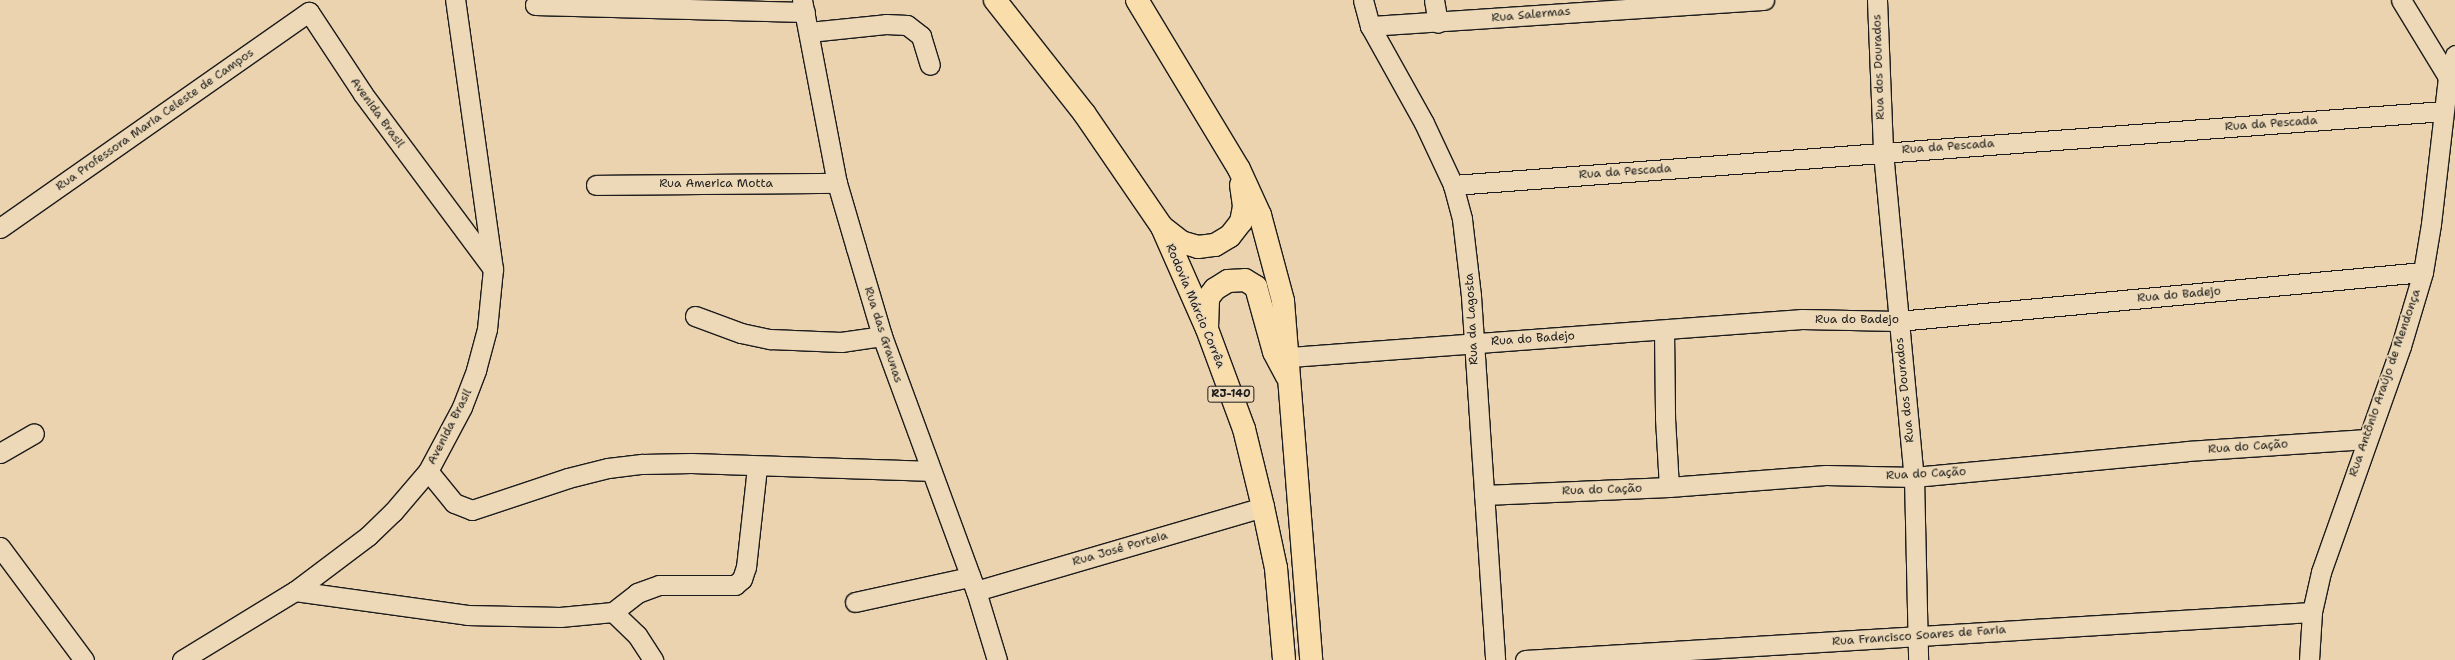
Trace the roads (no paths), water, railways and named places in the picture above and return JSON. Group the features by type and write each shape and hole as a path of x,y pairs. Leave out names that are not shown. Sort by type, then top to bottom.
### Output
{"highway":[{"name":"Rodovia Márcio Corrêa","path":"995,0 1084,113 1162,227 1207,330 1244,429 1276,568 1284,660"},
{"path":"1137,0 1240,170 1260,215 1283,301 1290,357 1312,660"},
{"path":"1162,227 1182,242 1198,247 1215,245 1230,236 1241,222 1244,206 1240,170"},
{"path":"1207,330 1208,298 1215,289 1228,281 1245,280 1256,287 1274,352 1292,386"}],"street":[{"path":"455,0 493,269"},
{"name":"Rua da Lagosta","path":"1363,0 1370,26 1424,123 1453,185 1468,254 1495,660"},
{"path":"1434,0 1438,23"},
{"name":"Rua Salermas","path":"1370,26 1438,23 1698,1 1764,0"},
{"name":"Rua dos Dourados","path":"1877,0 1883,152 1914,477 1916,636 1918,660"},
{"path":"2401,0 2448,77"},
{"path":"534,5 804,6"},
{"name":"Rua das Graunas","path":"804,6 837,183 882,336 973,584 997,660"},
{"name":"Avenida Brasil","path":"182,660 296,591 368,536 393,512 428,470 462,407 476,370 487,329 493,269 363,94 309,12"},
{"name":"Rua Professora Maria Celeste de Campos","path":"0,228 309,12"},
{"path":"809,32 886,24 907,25 921,36 930,65"},
{"name":"Rua Antônio Araújo de Mendonça","path":"2309,660 2312,612 2334,528 2400,346 2423,272 2431,224 2448,77 2455,55"},
{"name":"Rua da Pescada","path":"1453,185 2443,111"},
{"name":"Rua America Motta","path":"596,185 837,183"},
{"name":"Rua do Badejo","path":"1290,357 1802,319 1898,321 2423,272"},
{"path":"695,316 741,334 770,339 841,342 882,336"},
{"path":"1664,330 1665,418 1669,488"},
{"path":"0,453 34,433"},
{"name":"Rua do Cação","path":"1484,495 1669,488 1826,474 1914,477 2187,451 2367,439"},
{"path":"428,470 454,503 472,510 608,468 691,463 757,467 931,471"},
{"path":"296,591 467,615 560,617 613,612 637,593 649,587 675,585 729,586 742,579 746,567 757,467"},
{"name":"Rua José Porteia","path":"854,602 973,584 1263,507"},
{"path":"0,547 84,660"},
{"path":"613,612 637,635 653,660"},
{"name":"Rua Francisco Soares de Faria","path":"1525,660 2312,612"}]}
